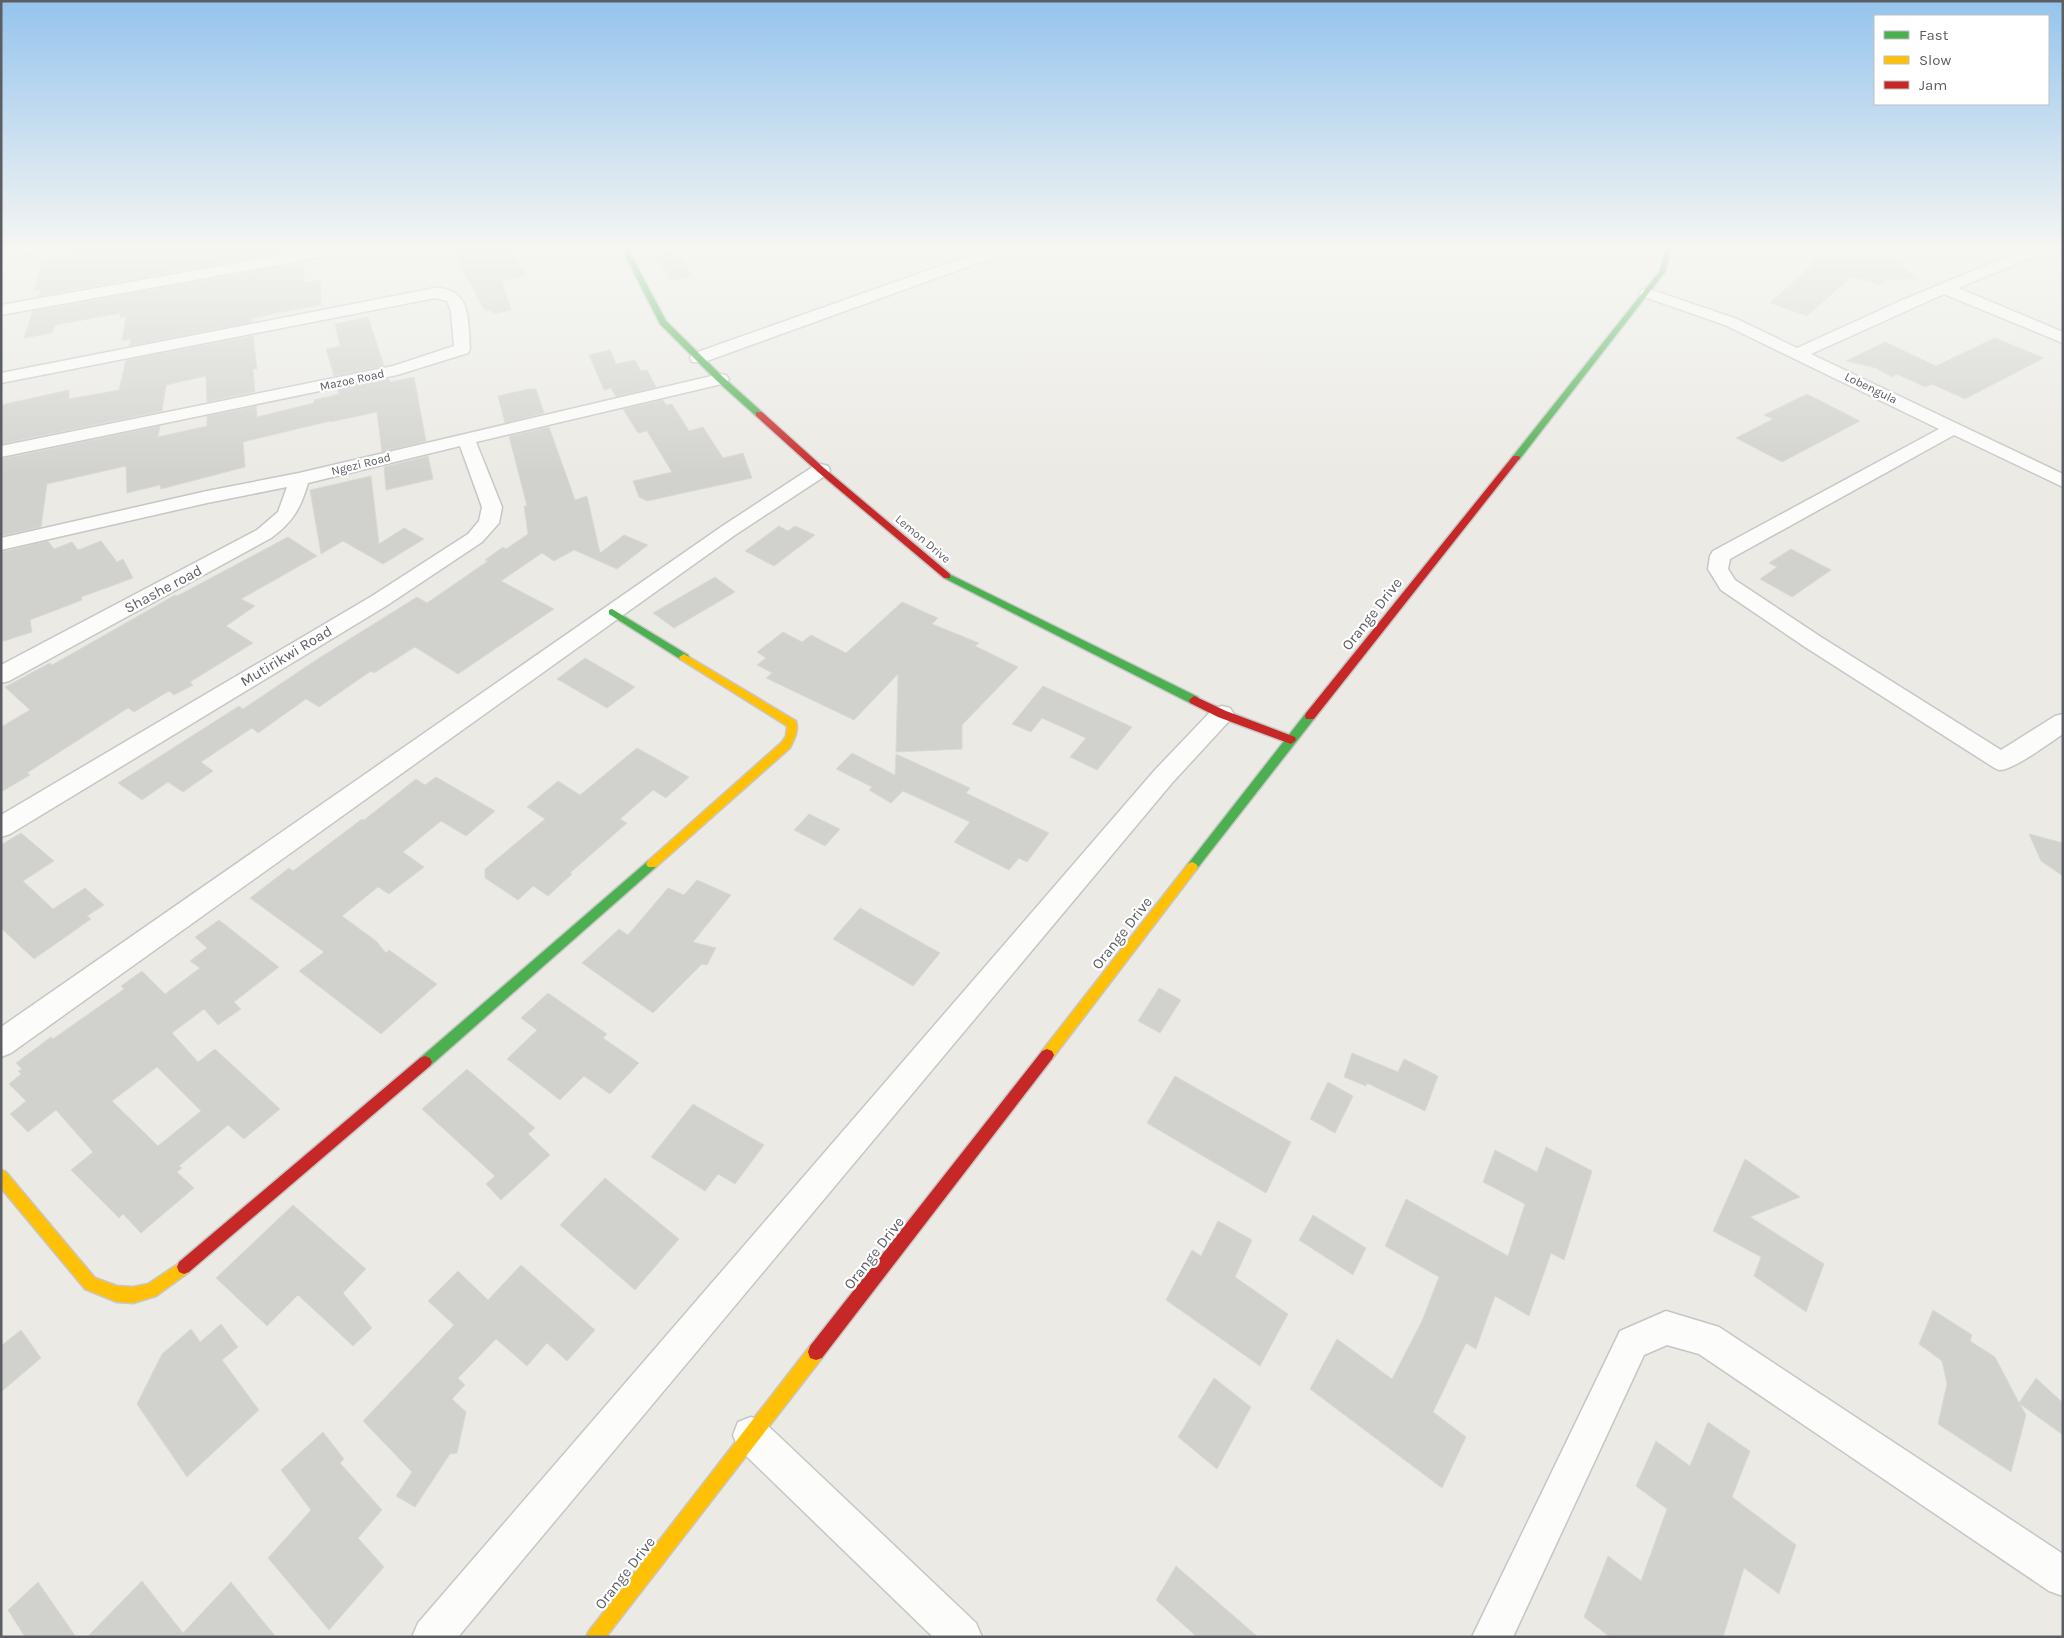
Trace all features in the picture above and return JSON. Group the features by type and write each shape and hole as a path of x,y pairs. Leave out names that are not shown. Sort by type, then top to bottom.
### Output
{"street":[{"name":"Mazoe Road","path":"1,378 280,323"},
{"name":"Mazoe Road","path":"1,452 388,372 424,362 462,349 460,323"},
{"name":"Lemon Drive","path":"664,323 720,379 821,470 944,575 1222,714 1291,740"},
{"path":"698,358 795,323"},
{"name":"Orange Drive","path":"595,1637 1291,740 1623,323"},
{"name":"Lobengula","path":"1734,323 2063,481"},
{"path":"1799,353 1864,323"},
{"path":"2029,323 2063,338"},
{"name":"Ngezi Road","path":"1,544 198,499 299,479 720,379"},
{"path":"1954,428 1720,556 1718,569 1728,585 1813,642 2001,761 2031,744 2063,722"},
{"name":"Mutirikwi Road","path":"1,827 379,601 475,538 488,523 492,507 466,439"},
{"path":"1,1044 612,612 728,531 821,470"},
{"name":"Shashe road","path":"1,675 264,534 281,522 290,510 299,479"},
{"path":"1,1177 90,1284 117,1294 133,1295 151,1291 188,1264 494,1004 786,745 791,736 792,724 612,612"},
{"path":"432,1637 1163,776 1222,714"},
{"path":"1492,1637 1632,1343 1666,1328 1707,1338 2063,1577"},
{"path":"751,1435 962,1637"}],"building":[{"path":"29,323 64,323 55,325 52,333 24,338"},
{"path":"125,323 245,323 129,346 131,339 122,341"},
{"path":"370,323 384,366 334,376 326,349 340,346 335,324"},
{"path":"253,336 257,369 253,369 255,392 207,402 206,376 166,385 162,411 1,444 1,405 69,390 69,399 119,390 126,360"},
{"path":"1995,338 2044,358 1965,399 1932,384 1925,387 1897,374 1892,377 1876,368 1846,361 1885,342 1936,366"},
{"path":"610,350 616,364 635,360 641,371 647,370 656,387 616,397 611,388 604,390 589,355"},
{"path":"414,377 426,441 382,452 377,412 243,442 245,467 161,489 160,485 127,493 126,466 47,484 41,527 1,536 1,459 160,426 158,437 207,426 207,416 256,406 257,417 314,403 314,400 339,394 337,389 389,379 390,382"},
{"path":"536,389 544,413 505,423 498,396"},
{"path":"1807,394 1860,421 1782,462 1736,438 1773,419 1764,415"},
{"path":"663,400 666,405 672,404 689,431 703,427 723,458 743,453 752,478 647,501 639,497 633,481 672,472 647,431 638,433 623,409"},
{"path":"549,427 575,500 587,496 600,553 624,535 648,545 617,569 574,550 554,561 542,553 501,581 554,609 458,674 415,647 374,673 371,671 319,707 306,699 258,733 252,728 201,762 213,771 183,792 168,782 142,800 118,783 239,706 243,709 316,660 417,597 427,603 488,561 485,560 503,547 506,549 528,534 524,506 527,506 509,436"},
{"path":"428,456 433,479 386,490 384,467"},
{"path":"371,476 379,544 404,528 424,539 383,564 343,541 321,554 310,490"},
{"path":"779,526 788,531 795,526 815,535 774,566 745,551"},
{"path":"288,537 317,556 241,599 255,606 226,626 253,643 190,682 193,685 174,695 169,691 134,712 128,708 27,773 30,775 1,792 1,727 30,710 5,687 50,663 52,665 175,595 177,596"},
{"path":"48,541 54,549 72,542 78,550 101,541 117,562 123,559 133,578 81,597 82,600 30,620 32,632 1,642 1,552"},
{"path":"1791,549 1831,570 1792,597 1760,579 1777,567 1769,563"},
{"path":"715,577 735,592 674,628 653,613"},
{"path":"902,602 938,618 932,624 979,643 975,646 1018,667 962,725 962,749 896,752 898,674 854,720 766,678 772,673 757,665 766,658 757,652 783,632 802,642 811,635 846,653"},
{"path":"585,658 635,687 607,708 557,679"},
{"path":"1043,686 1132,727 1097,770 1070,757 1086,738 1042,718 1031,732 1012,724"},
{"path":"637,748 689,777 666,798 653,790 620,819 627,823 570,873 572,874 548,896 533,886 518,900 485,878 485,869 545,819 527,807 558,781 580,795"},
{"path":"852,753 895,775 896,754 970,788 966,793 1049,833 1027,862 1019,858 1009,870 954,842 970,822 903,791 891,803 869,790 872,787 836,769"},
{"path":"436,777 495,811 466,836 441,821 403,852 424,867 389,894 378,887 342,916 376,941 386,953 389,950 437,984 381,1034 299,971 324,952 250,898 289,868 293,871 362,819 364,820 416,779 425,785"},
{"path":"809,814 840,829 825,846 794,830"},
{"path":"21,833 54,861 23,881 53,909 85,888 104,905 87,916 91,919 34,959 1,928 1,845"},
{"path":"2029,834 2063,843 2063,876 2041,861"},
{"path":"697,880 731,895 693,942 716,948 707,965 702,964 653,1013 582,963 619,929 628,935 668,888 684,895"},
{"path":"860,908 940,953 913,986 833,939"},
{"path":"219,920 279,967 234,1002 241,1009 218,1025 204,1009 172,1033 198,1062 215,1049 280,1109 244,1139 228,1125 179,1166 182,1168 177,1172 194,1188 141,1233 123,1214 119,1218 71,1170 93,1152 56,1110 28,1132 10,1114 26,1101 9,1084 21,1074 18,1071 22,1069 16,1063 51,1037 53,1039 124,989 121,986 142,971 165,994 200,968 190,961 207,948 195,937","holes":["157,1067 201,1111 158,1146 112,1101"]},
{"path":"1159,988 1181,1000 1160,1033 1138,1021"},
{"path":"548,993 607,1034 603,1038 639,1063 610,1094 584,1076 560,1100 507,1059 537,1030 521,1018"},
{"path":"1352,1053 1398,1072 1404,1059 1438,1076 1425,1111 1367,1083 1366,1086 1344,1077"},
{"path":"467,1069 535,1128 528,1134 550,1155 501,1200 486,1184 495,1176 422,1109"},
{"path":"1175,1076 1291,1142 1266,1193 1147,1123"},
{"path":"1328,1082 1353,1096 1335,1133 1310,1119"},
{"path":"693,1104 764,1145 735,1184 718,1174 705,1191 651,1157"},
{"path":"1546,1147 1592,1171 1564,1260 1551,1253 1529,1316 1495,1296 1476,1349 1466,1343 1433,1412 1466,1437 1442,1488 1310,1389 1337,1339 1392,1379 1422,1321 1439,1277 1385,1246 1406,1199 1508,1256 1525,1204 1483,1182 1495,1150 1537,1172"},
{"path":"1745,1159 1800,1197 1750,1217 1824,1264 1806,1312 1754,1276 1761,1257 1713,1231"},
{"path":"605,1178 679,1239 635,1290 560,1225"},
{"path":"293,1205 366,1269 343,1293 372,1328 353,1346 298,1295 267,1326 216,1278"},
{"path":"1313,1215 1366,1248 1353,1275 1299,1240"},
{"path":"1218,1221 1252,1240 1235,1277 1288,1314 1260,1366 1166,1300 1192,1250 1201,1256"},
{"path":"521,1265 595,1330 567,1361 547,1343 527,1366 496,1339 458,1378 465,1385 452,1399 466,1412 457,1453 450,1454 415,1507 396,1496 412,1472 363,1421 454,1325 428,1301 458,1271 488,1300"},
{"path":"1933,1310 1972,1335 1970,1341 1995,1357 2019,1403 2036,1378 2063,1403 2063,1435 2020,1404 2026,1415 2011,1472 1938,1424 1947,1384 1942,1361 1919,1344"},
{"path":"221,1324 238,1347 222,1360 259,1410 187,1477 137,1404 162,1354 191,1329 200,1342"},
{"path":"21,1330 41,1358 1,1392 1,1346"},
{"path":"1214,1378 1251,1407 1217,1469 1178,1437"},
{"path":"1708,1422 1750,1451 1732,1497 1796,1545 1779,1594 1744,1568 1723,1637 1610,1637 1584,1617 1608,1556 1641,1581 1667,1509 1636,1486 1656,1441 1690,1466"},
{"path":"323,1432 344,1459 340,1463 382,1510 358,1538 384,1567 329,1630 268,1558 311,1510 281,1470"},
{"path":"1176,1566 1258,1637 1197,1637 1156,1600"},
{"path":"142,1581 183,1633 231,1582 276,1637 87,1637"},
{"path":"38,1582 76,1637 25,1637 8,1610"}],"traffic: fast":[{"path":"664,323 720,379 759,414"},
{"path":"1516,458 1622,323"},
{"path":"947,576 1194,700"},
{"path":"612,612 684,657"},
{"path":"1192,867 1310,716"},
{"path":"425,1062 652,864"}],"traffic: slow":[{"path":"652,864 786,745 791,736 792,724 684,657"},
{"path":"1047,1055 1192,867"},
{"path":"1,1177 90,1284 117,1294 133,1295 151,1291 184,1267"},
{"path":"595,1637 816,1352"}],"traffic: jam":[{"path":"759,414 821,470 947,576"},
{"path":"1310,716 1516,458"},
{"path":"1194,700 1222,714 1291,740"},
{"path":"816,1352 1047,1055"},
{"path":"184,1267 425,1062"}]}
